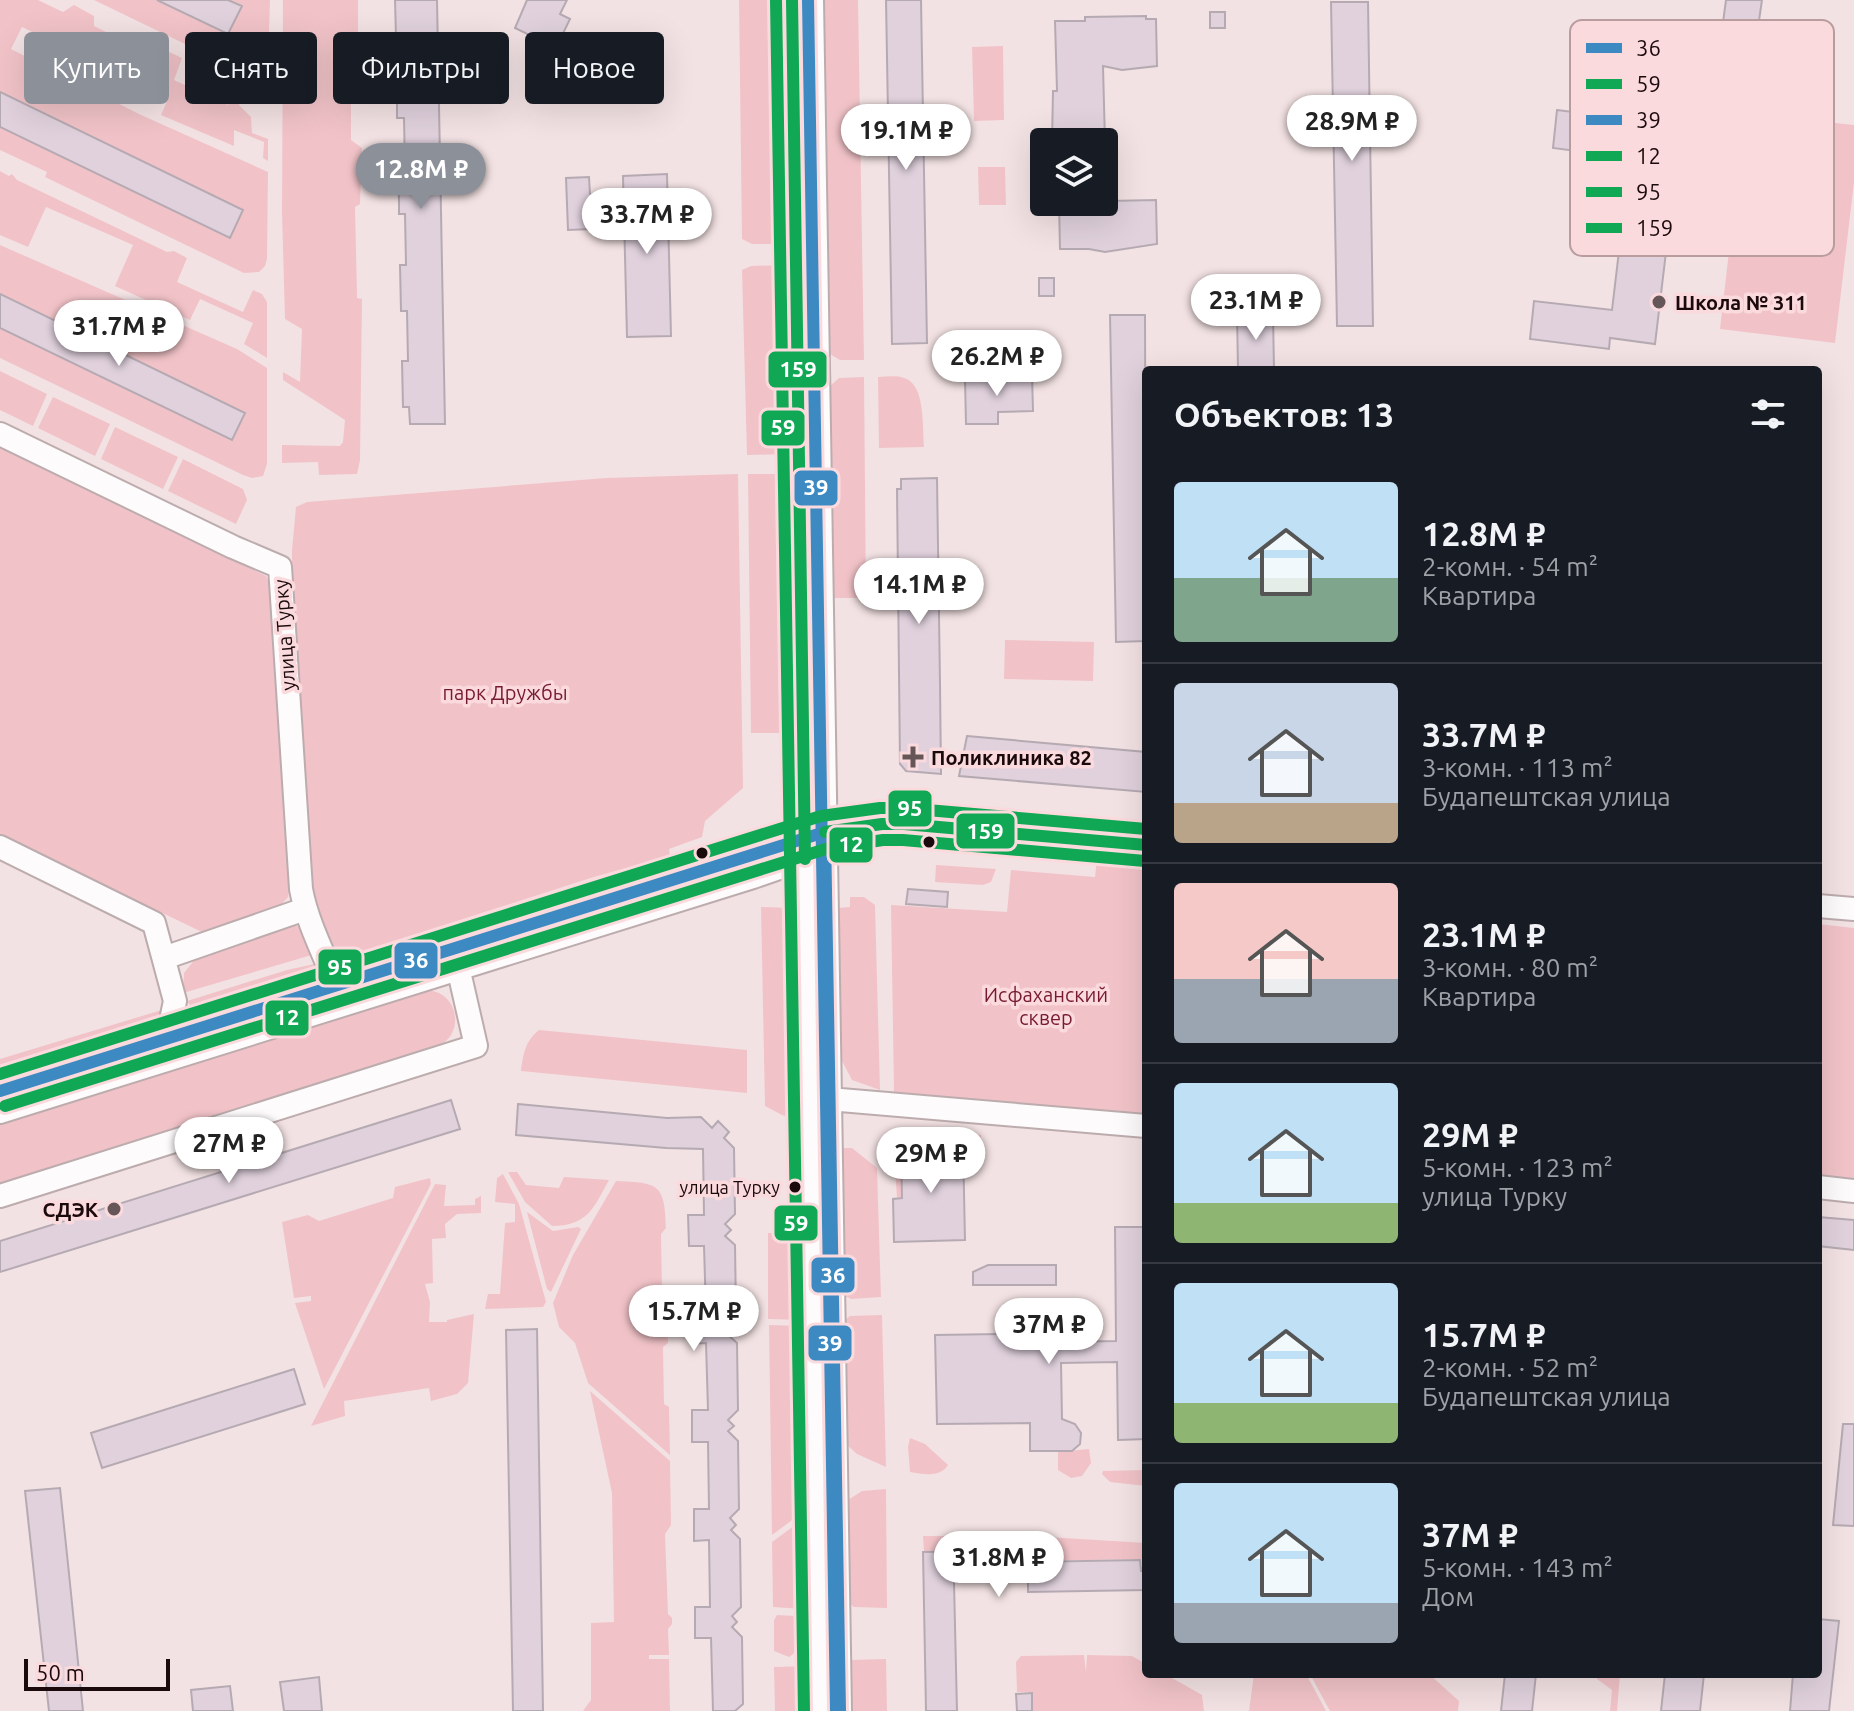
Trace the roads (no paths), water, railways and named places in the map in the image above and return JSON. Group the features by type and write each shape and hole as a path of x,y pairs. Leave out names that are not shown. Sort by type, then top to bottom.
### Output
{"street":[{"path":"792,0 819,1098 840,1711"},
{"path":"812,0 812,843 819,1098 820,1711"},
{"name":"улица Турку","path":"0,434 280,567 301,889 305,909 340,995"},
{"path":"0,1112 340,995 812,843 882,824 1142,845"},
{"path":"0,847 150,918 175,1001 170,1025 159,1041"},
{"path":"1822,906 1854,909"},
{"path":"164,958 305,909"},
{"path":"0,1196 476,1046 456,959"},
{"path":"0,1091 159,1041 340,995"},
{"path":"819,1098 1142,1126"},
{"path":"1822,1187 1854,1191"}],"place":[{"name":"Школа № 311","path":"1659,302"},
{"name":"Поликлиника 82","path":"913,757"},
{"name":"улица Турку","path":"795,1187"},
{"name":"СДЭК","path":"114,1209"}],"park label":[{"name":"парк Дружбы","path":"505,692"},
{"name":"Исфаханский сквер","path":"1046,1006"}]}
